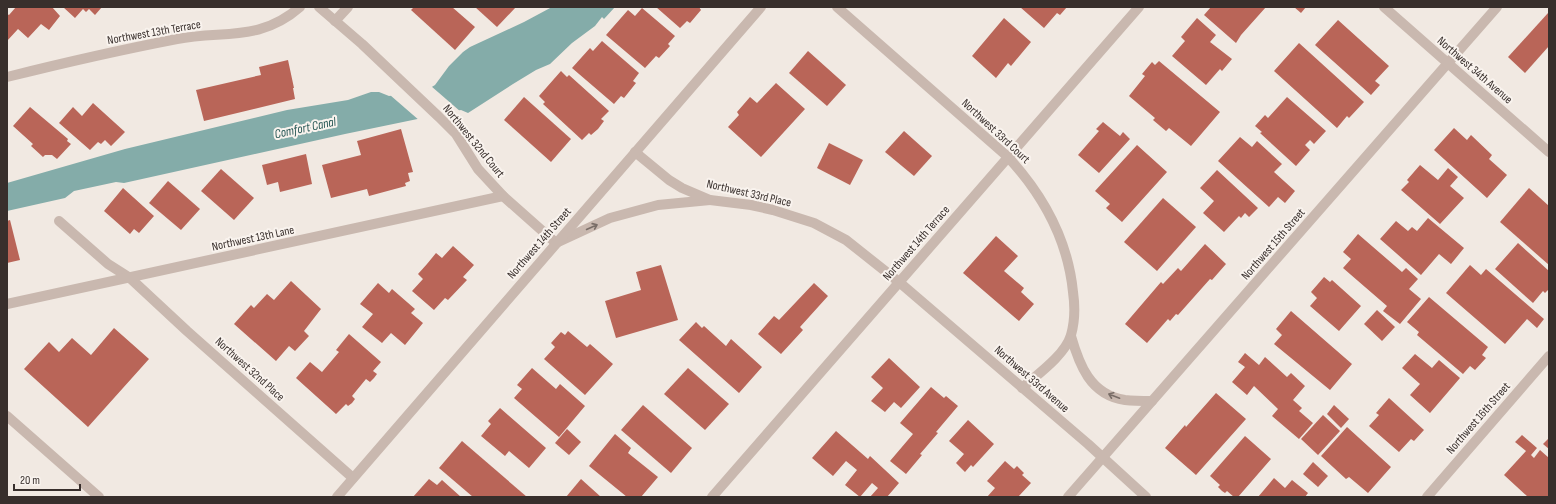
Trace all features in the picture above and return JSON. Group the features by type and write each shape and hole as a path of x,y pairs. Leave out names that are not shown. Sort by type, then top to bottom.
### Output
{"street":[{"name":"Northwest 13th Terrace","path":"7,76 178,39 253,32 272,26 288,18 300,7"},
{"name":"Northwest 32nd Court","path":"319,7 439,116 456,134 478,169 503,196 556,243"},
{"path":"335,21 348,7"},
{"name":"Northwest 14th Street","path":"337,497 760,7"},
{"name":"Northwest 33rd Court","path":"837,7 1008,157 1022,172 1046,207 1062,243 1070,270 1074,306 1071,336 1061,352 1022,388"},
{"name":"Northwest 14th Terrace","path":"712,497 1139,7"},
{"name":"Northwest 34th Avenue","path":"1384,7 1549,152"},
{"name":"Northwest 15th Street","path":"1068,497 1497,7"},
{"name":"Northwest 33rd Place","path":"635,152 669,180 682,188 710,200 751,205 773,210 814,223 846,240 899,282"},
{"name":"Northwest 13th Lane","path":"7,304 503,196"},
{"path":"556,243 610,218 624,214 658,205 710,200"},
{"path":"58,221 108,264 130,278"},
{"name":"Northwest 32nd Place","path":"130,278 353,478"},
{"name":"Northwest 33rd Avenue","path":"899,282 1103,457 1146,497"},
{"path":"1071,336 1080,363 1087,377 1094,384 1111,396 1124,400 1152,401"},
{"name":"Northwest 16th Street","path":"1427,497 1549,356"},
{"path":"7,416 99,497"}],"water":[{"name":"Comfort Canal","path":"552,7 615,7 604,19 602,17 595,26 572,43 550,64 536,70 468,113 461,110 124,183 116,182 74,191 65,198 7,211 7,183 125,149 287,110 348,100 371,92 379,92 389,96 427,90 435,85 449,66 470,47 524,22"}],"pier":[{"path":"431,86 461,112 420,121 390,95 427,89"}],"building":[{"path":"16,7 52,7 60,16 49,30 41,24 28,38 18,29 7,41 7,14 9,15"},
{"path":"63,7 102,7 95,15 89,9 86,12 83,9 75,18"},
{"path":"414,7 452,7 475,27 455,50 411,10"},
{"path":"475,7 516,7 497,27"},
{"path":"656,7 699,7 701,10 690,23 687,21 680,28"},
{"path":"1020,7 1067,7 1060,15 1057,13 1044,28"},
{"path":"1211,7 1266,7 1241,35 1236,43 1204,15"},
{"path":"1294,7 1306,7 1301,13"},
{"path":"642,8 675,36 668,44 670,46 659,58 656,56 645,68 606,35 628,10 635,16"},
{"path":"1548,13 1549,46 1525,73 1508,57"},
{"path":"1004,18 1031,42 1011,66 1008,63 996,78 972,56"},
{"path":"1197,18 1216,35 1210,42 1232,59 1222,71 1220,69 1206,85 1172,56 1185,41 1181,37"},
{"path":"1338,20 1389,66 1375,81 1380,85 1371,95 1315,45"},
{"path":"602,41 639,73 633,81 636,83 624,98 621,96 614,104 572,68 590,48 593,51"},
{"path":"1299,43 1364,102 1349,118 1347,116 1337,128 1274,71"},
{"path":"808,51 846,85 827,106 789,73"},
{"path":"288,60 295,99 204,121 196,90 261,75 259,67"},
{"path":"1159,61 1220,112 1191,146 1169,128 1166,131 1153,120 1155,118 1129,96 1145,76 1142,74 1152,62 1155,65"},
{"path":"561,71 567,77 569,75 609,111 601,119 604,121 598,129 591,135 589,133 582,140 543,104 545,102 539,96"},
{"path":"776,83 805,109 761,157 728,127 739,115 737,112 750,97 757,103"},
{"path":"524,97 571,139 551,162 504,120"},
{"path":"1287,97 1326,131 1314,144 1310,140 1305,145 1310,150 1296,166 1260,133 1262,132 1255,126 1265,115 1268,118"},
{"path":"93,103 125,132 111,146 105,140 101,144 98,142 90,150 59,123 73,107 82,116"},
{"path":"30,107 68,139 67,141 71,144 57,159 52,155 45,155 43,157 31,146 33,144 13,126"},
{"path":"1103,122 1120,136 1123,132 1130,139 1099,173 1078,155 1099,131 1096,129"},
{"path":"1454,128 1467,140 1471,135 1492,155 1489,159 1507,175 1487,198 1434,150"},
{"path":"401,129 413,172 408,173 410,181 405,183 406,186 369,196 367,189 331,198 322,165 361,155 357,141"},
{"path":"904,131 932,156 914,176 885,152"},
{"path":"1240,137 1252,147 1257,141 1282,164 1274,172 1295,191 1285,203 1278,197 1269,207 1218,161"},
{"path":"829,143 863,160 850,185 817,168"},
{"path":"1137,145 1167,172 1122,222 1106,208 1110,204 1095,191"},
{"path":"306,154 312,184 280,192 278,182 267,185 262,165"},
{"path":"1420,165 1438,180 1448,168 1458,177 1450,186 1464,198 1440,224 1401,190 1409,182 1407,180"},
{"path":"221,169 254,198 234,220 201,191"},
{"path":"1217,170 1258,208 1249,217 1245,213 1241,218 1239,216 1224,232 1203,213 1214,201 1200,188"},
{"path":"168,181 200,209 181,230 149,203"},
{"path":"123,188 154,216 139,233 134,229 130,234 104,211"},
{"path":"1529,188 1549,206 1549,265 1500,222"},
{"path":"1163,198 1196,227 1157,271 1124,242"},
{"path":"1428,218 1464,248 1451,264 1439,254 1421,275 1380,239 1396,221 1408,231 1412,227 1417,231"},
{"path":"10,220 20,260 7,263 7,221"},
{"path":"1358,234 1402,272 1406,268 1418,279 1409,289 1421,299 1400,324 1383,311 1387,306 1343,268 1351,259 1343,252"},
{"path":"996,236 1018,256 1004,271 1024,288 1021,292 1034,304 1019,321 963,273"},
{"path":"1518,243 1549,271 1549,289 1545,293 1543,291 1533,303 1495,269"},
{"path":"1205,244 1226,264 1212,280 1210,279 1178,315 1176,314 1170,321 1168,319 1147,343 1125,324 1161,282 1163,284 1178,268 1181,271"},
{"path":"453,246 474,265 463,277 467,280 448,300 445,298 434,310 412,291 423,279 418,274 436,253 442,258"},
{"path":"661,265 678,320 616,338 605,301 641,290 636,272"},
{"path":"1470,265 1481,275 1486,269 1544,319 1537,328 1527,319 1505,344 1446,293"},
{"path":"1324,277 1330,282 1332,280 1361,306 1339,331 1310,306 1317,298 1311,292"},
{"path":"291,281 321,309 304,331 309,336 295,351 289,346 276,361 234,324 251,305 254,308 267,294 274,300"},
{"path":"378,283 389,293 392,289 415,309 411,313 423,323 405,345 391,333 382,343 362,327 373,314 360,304"},
{"path":"814,283 828,296 800,327 803,330 781,354 758,334 774,316 779,320"},
{"path":"1429,297 1488,347 1482,355 1486,358 1475,370 1470,366 1463,374 1417,335 1419,332 1407,322"},
{"path":"1377,310 1395,327 1382,341 1364,324"},
{"path":"1291,311 1352,364 1330,390 1274,344 1282,335 1276,329"},
{"path":"696,322 702,328 704,326 726,346 731,339 762,367 739,393 679,340"},
{"path":"114,328 149,359 88,427 24,369 49,342 59,352 72,338 91,355"},
{"path":"568,331 587,347 590,344 613,364 585,395 544,359 555,347 551,343 561,332 565,335"},
{"path":"349,334 381,362 373,371 377,374 374,378 370,382 366,379 352,396 355,399 352,403 348,406 346,404 336,414 296,378 310,362 322,372 339,352 336,350"},
{"path":"1245,353 1259,365 1265,357 1287,377 1291,373 1305,386 1293,400 1302,408 1299,411 1313,423 1299,439 1272,416 1278,409 1254,386 1247,395 1232,382 1245,367 1238,362"},
{"path":"1415,354 1432,368 1439,360 1460,378 1430,413 1410,395 1420,384 1402,368"},
{"path":"889,358 920,387 901,408 894,402 885,412 871,401 883,388 871,377"},
{"path":"532,368 556,389 560,384 585,406 559,437 514,398 522,389 517,385"},
{"path":"688,368 729,404 705,430 664,394"},
{"path":"931,387 944,398 946,396 958,406 936,432 938,433 920,454 922,455 906,474 890,461 913,434 900,423"},
{"path":"1216,393 1246,419 1196,475 1165,448"},
{"path":"1389,398 1424,430 1414,441 1411,439 1399,452 1369,426 1379,415 1376,413"},
{"path":"643,405 692,448 671,473 621,430"},
{"path":"1334,405 1349,419 1341,428 1327,414"},
{"path":"500,408 546,448 529,468 509,451 505,456 481,436 491,424 488,421"},
{"path":"1323,415 1340,431 1318,455 1301,439"},
{"path":"968,420 994,444 973,467 971,465 965,472 956,463 964,454 949,441"},
{"path":"1347,427 1391,467 1368,493 1349,477 1346,479 1321,456"},
{"path":"567,429 581,442 569,455 555,443"},
{"path":"836,431 868,459 870,456 899,483 887,497 870,497 878,488 872,483 860,497 845,485 857,470 846,461 833,476 812,458"},
{"path":"615,434 631,448 628,453 658,477 641,497 627,497 589,466"},
{"path":"1522,435 1537,448 1531,455 1534,458 1540,450 1549,458 1549,497 1528,497 1504,475 1526,451 1515,442"},
{"path":"1245,436 1271,459 1238,497 1234,497 1227,491 1225,493 1222,491 1218,487 1220,485 1210,476"},
{"path":"1549,438 1549,449 1543,444"},
{"path":"462,441 527,497 473,497 439,468"},
{"path":"1005,461 1014,469 1017,466 1024,473 1022,475 1031,483 1018,497 987,497 995,488 987,481"},
{"path":"1313,462 1328,476 1318,487 1303,474"},
{"path":"1274,478 1285,488 1292,480 1308,493 1305,497 1258,497"},
{"path":"429,479 437,485 442,480 461,497 413,497"},
{"path":"581,479 601,497 566,497"}]}
